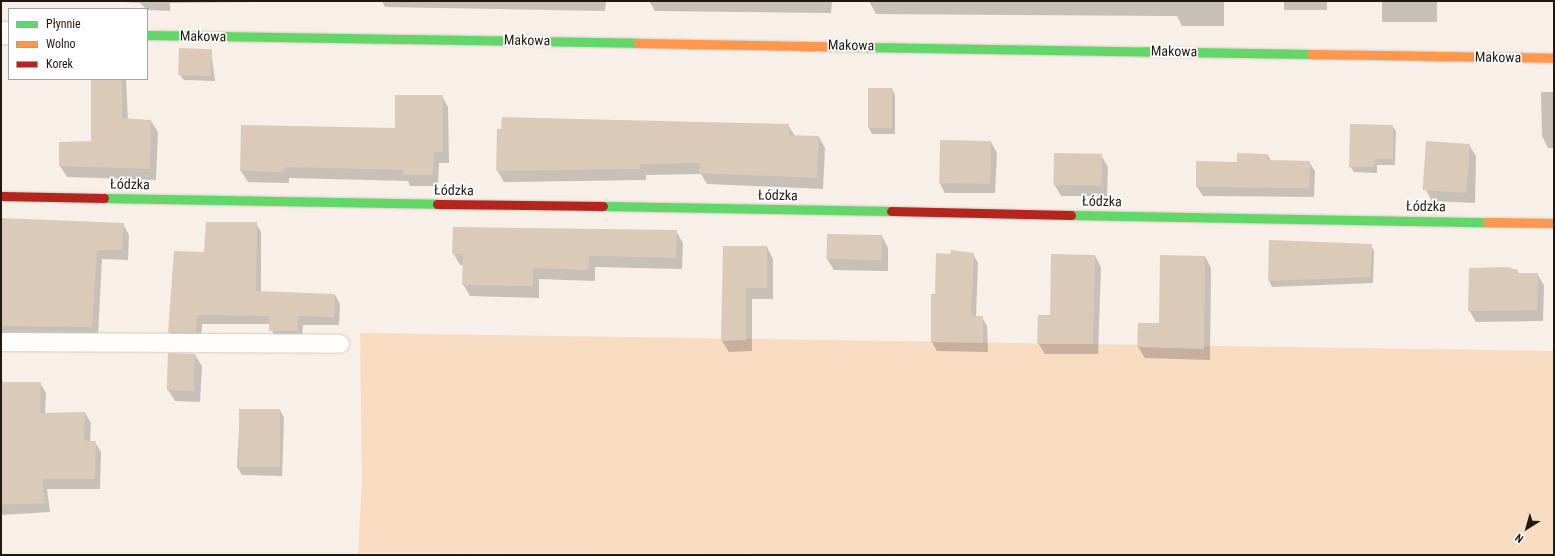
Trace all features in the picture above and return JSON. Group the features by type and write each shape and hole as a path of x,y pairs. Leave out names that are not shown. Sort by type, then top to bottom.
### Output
{"street":[{"name":"Makowa","path":"148,35 1554,58"},
{"name":"Łódzka","path":"1,196 1554,223"}],"lane":[{"path":"1,342 340,344"}],"shaded area":[{"path":"360,333 1554,351 1554,555 358,553 362,480"}],"building":[{"path":"179,48 212,49 211,76 178,75"},
{"path":"91,80 122,80 122,118 151,120 150,169 59,166 59,142 91,141"},
{"path":"868,88 892,88 892,128 868,128"},
{"path":"395,95 443,95 443,152 434,152 433,175 403,175 403,170 284,167 283,172 240,171 241,125 395,128"},
{"path":"502,117 789,124 789,135 819,136 817,178 699,173 700,163 640,164 640,169 496,171 497,129 501,129"},
{"path":"1350,124 1393,125 1393,159 1375,159 1374,167 1349,167"},
{"path":"940,140 991,141 990,184 939,183"},
{"path":"1426,141 1470,144 1466,193 1423,190"},
{"path":"1054,153 1102,154 1101,186 1053,185"},
{"path":"1237,153 1268,154 1268,160 1310,161 1309,188 1196,187 1196,161 1237,162"},
{"path":"1,218 124,223 122,250 97,250 92,327 1,326"},
{"path":"206,222 257,222 256,291 335,294 334,317 298,316 298,331 269,331 269,316 197,315 196,333 168,332 174,251 204,252"},
{"path":"453,227 677,230 676,258 589,256 588,270 533,268 533,286 462,285 463,254 452,254"},
{"path":"827,234 882,235 882,260 827,259"},
{"path":"1269,240 1372,244 1370,277 1268,281"},
{"path":"723,246 767,246 767,288 746,288 746,340 721,341"},
{"path":"951,250 974,253 971,316 983,316 983,343 931,342 931,294 935,294 936,253 950,254"},
{"path":"1051,254 1095,255 1093,344 1037,344 1038,315 1050,315"},
{"path":"1160,255 1205,256 1204,349 1137,347 1138,323 1159,323"},
{"path":"1507,267 1518,270 1518,273 1538,273 1537,310 1468,311 1469,268"},
{"path":"168,353 195,354 194,391 167,390"},
{"path":"1,382 41,382 40,413 85,412 84,441 96,441 95,479 42,479 45,503 1,505"},
{"path":"239,409 280,409 280,467 239,467"}],"traffic: fast":[{"path":"148,35 638,43"},
{"path":"864,47 1311,54"},
{"path":"104,198 437,204"},
{"path":"603,206 891,211"},
{"path":"1071,215 1487,222"}],"traffic: slow":[{"path":"638,43 864,47"},
{"path":"1311,54 1554,58"},
{"path":"1487,222 1554,223"}],"traffic: jam":[{"path":"1,196 104,198"},
{"path":"437,204 603,206"},
{"path":"891,211 1071,215"}]}
